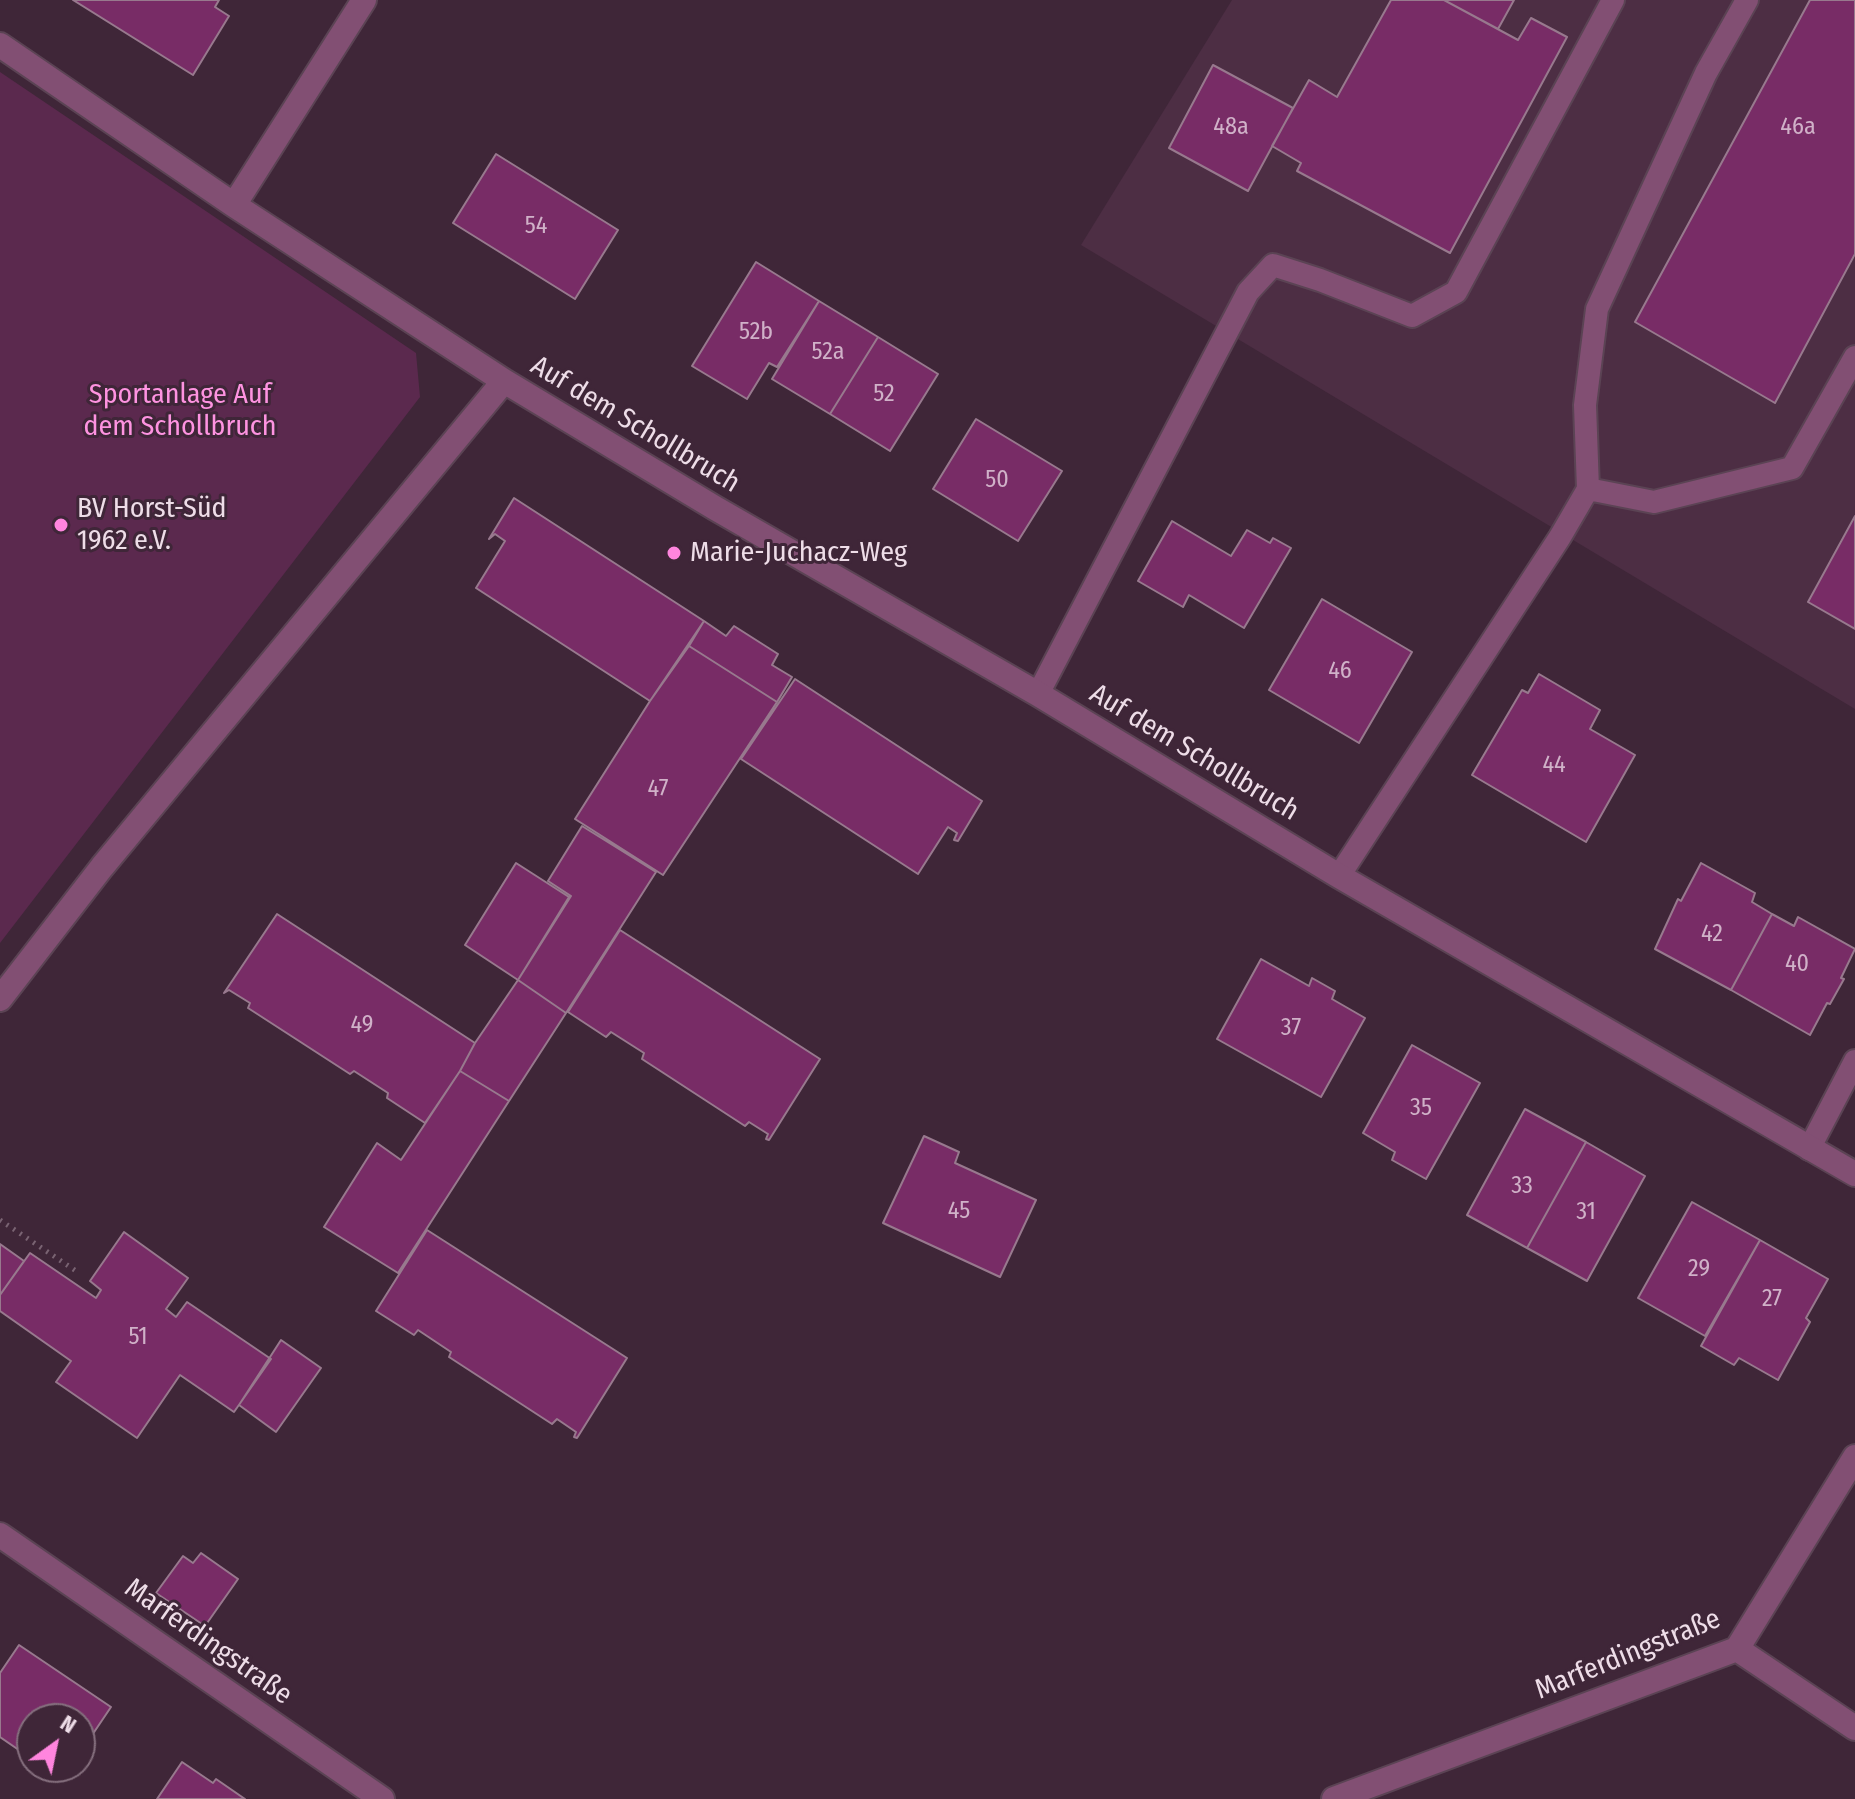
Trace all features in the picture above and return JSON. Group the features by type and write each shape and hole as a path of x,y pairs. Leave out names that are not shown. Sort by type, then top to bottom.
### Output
{"street":[{"path":"234,205 364,0"},
{"name":"Auf dem Schollbruch","path":"0,45 234,205 504,381 715,508 1038,694 1339,876 1855,1174"},
{"name":"Auf dem Schollbruch","path":"0,999 102,867 504,381"},
{"name":"Marferdingstraße","path":"1334,1799 1737,1649 1855,1457"},
{"name":"Marferdingstraße","path":"0,1535 382,1799"},
{"path":"1737,1649 1855,1728"}],"lane":[{"path":"1038,694 1248,292 1273,265 1412,316 1456,292 1613,0"},
{"path":"1339,876 1560,537 1588,489 1585,405 1597,309 1706,73 1747,0"},
{"path":"1588,489 1654,502 1792,468 1855,357"},
{"path":"1809,1149 1855,1061"}],"path":[{"path":"0,1220 79,1273"}],"shaded area":[{"path":"1232,0 1855,0 1855,709 1081,245"}],"green space":[{"name":"Sportanlage Auf dem Schollbruch","path":"0,72 416,353 420,397 0,943"}],"building":[{"path":"73,0 219,0 215,7 229,16 193,75"},
{"path":"1391,0 1444,0 1518,40 1531,18 1567,37 1450,253 1297,171 1301,163 1272,146 1309,80 1337,97"},
{"path":"1444,0 1514,0 1498,29"},
{"path":"1810,0 1855,0 1855,254 1775,403 1635,322"},
{"path":"1213,65 1293,108 1248,191 1169,148"},
{"path":"496,154 618,230 575,299 453,223"},
{"path":"756,262 819,301 777,367 769,363 747,399 692,366"},
{"path":"819,301 878,337 830,414 772,379"},
{"path":"878,337 938,374 890,451 830,414"},
{"path":"976,419 1062,471 1018,541 933,489"},
{"path":"514,498 704,621 650,701 476,588 505,541 495,534 489,539"},
{"path":"1855,516 1855,629 1808,602"},
{"path":"1172,521 1231,556 1247,530 1270,543 1273,538 1291,548 1244,628 1189,595 1183,607 1138,581"},
{"path":"1322,599 1412,652 1359,743 1269,690"},
{"path":"704,621 726,636 734,626 778,654 772,665 792,677 777,702 689,646"},
{"path":"689,646 777,702 663,875 575,819"},
{"path":"1539,674 1600,710 1590,729 1635,755 1586,842 1472,775 1522,690 1528,693"},
{"path":"795,679 982,801 958,841 954,840 957,833 948,827 918,874 741,759"},
{"path":"582,826 656,872 566,1013 518,980 571,896 548,881"},
{"path":"516,863 569,897 518,980 465,945"},
{"path":"1701,863 1755,893 1752,902 1772,914 1731,990 1655,949 1678,899 1681,901"},
{"path":"277,914 475,1043 425,1123 387,1098 388,1093 354,1071 350,1074 248,1008 250,1003 229,990 224,993"},
{"path":"1772,914 1794,926 1798,917 1855,949 1841,978 1844,979 1810,1035 1731,990"},
{"path":"620,930 820,1059 769,1140 766,1139 768,1134 749,1122 745,1126 642,1059 644,1053 611,1032 606,1037 568,1012"},
{"path":"1261,959 1309,986 1312,978 1335,991 1332,999 1365,1018 1321,1097 1217,1039"},
{"path":"518,980 566,1013 509,1101 460,1071 475,1043"},
{"path":"1412,1045 1480,1083 1426,1179 1392,1160 1395,1152 1363,1133"},
{"path":"460,1071 509,1101 398,1273 324,1227 377,1143 401,1160"},
{"path":"1525,1109 1586,1142 1527,1248 1467,1215"},
{"path":"924,1136 959,1152 955,1163 1036,1200 1000,1277 883,1223"},
{"path":"1586,1142 1645,1176 1587,1281 1527,1248"},
{"path":"1692,1202 1760,1240 1705,1336 1638,1298"},
{"path":"427,1230 627,1358 577,1438 574,1437 576,1432 557,1419 552,1424 449,1357 451,1352 418,1330 414,1335 376,1311"},
{"path":"124,1232 188,1278 166,1309 176,1317 187,1302 271,1359 234,1412 180,1375 137,1438 56,1382 71,1361 0,1311 0,1295 30,1253 96,1298 101,1290 90,1281"},
{"path":"1760,1240 1828,1279 1806,1318 1810,1322 1778,1380 1739,1358 1734,1365 1701,1346"},
{"path":"0,1244 24,1261 0,1295"},
{"path":"281,1340 321,1368 276,1432 239,1405"},
{"path":"201,1553 238,1579 205,1626 156,1593 183,1556 193,1563"},
{"path":"19,1645 111,1707 96,1729 96,1703 16,1703 16,1748 0,1737 0,1673"},
{"path":"182,1762 213,1783 216,1779 245,1799 157,1799"}],"place":[{"name":"BV Horst-Süd 1962 e.V.","path":"61,525"},
{"name":"Marie-Juchacz-Weg","path":"674,553"}]}
